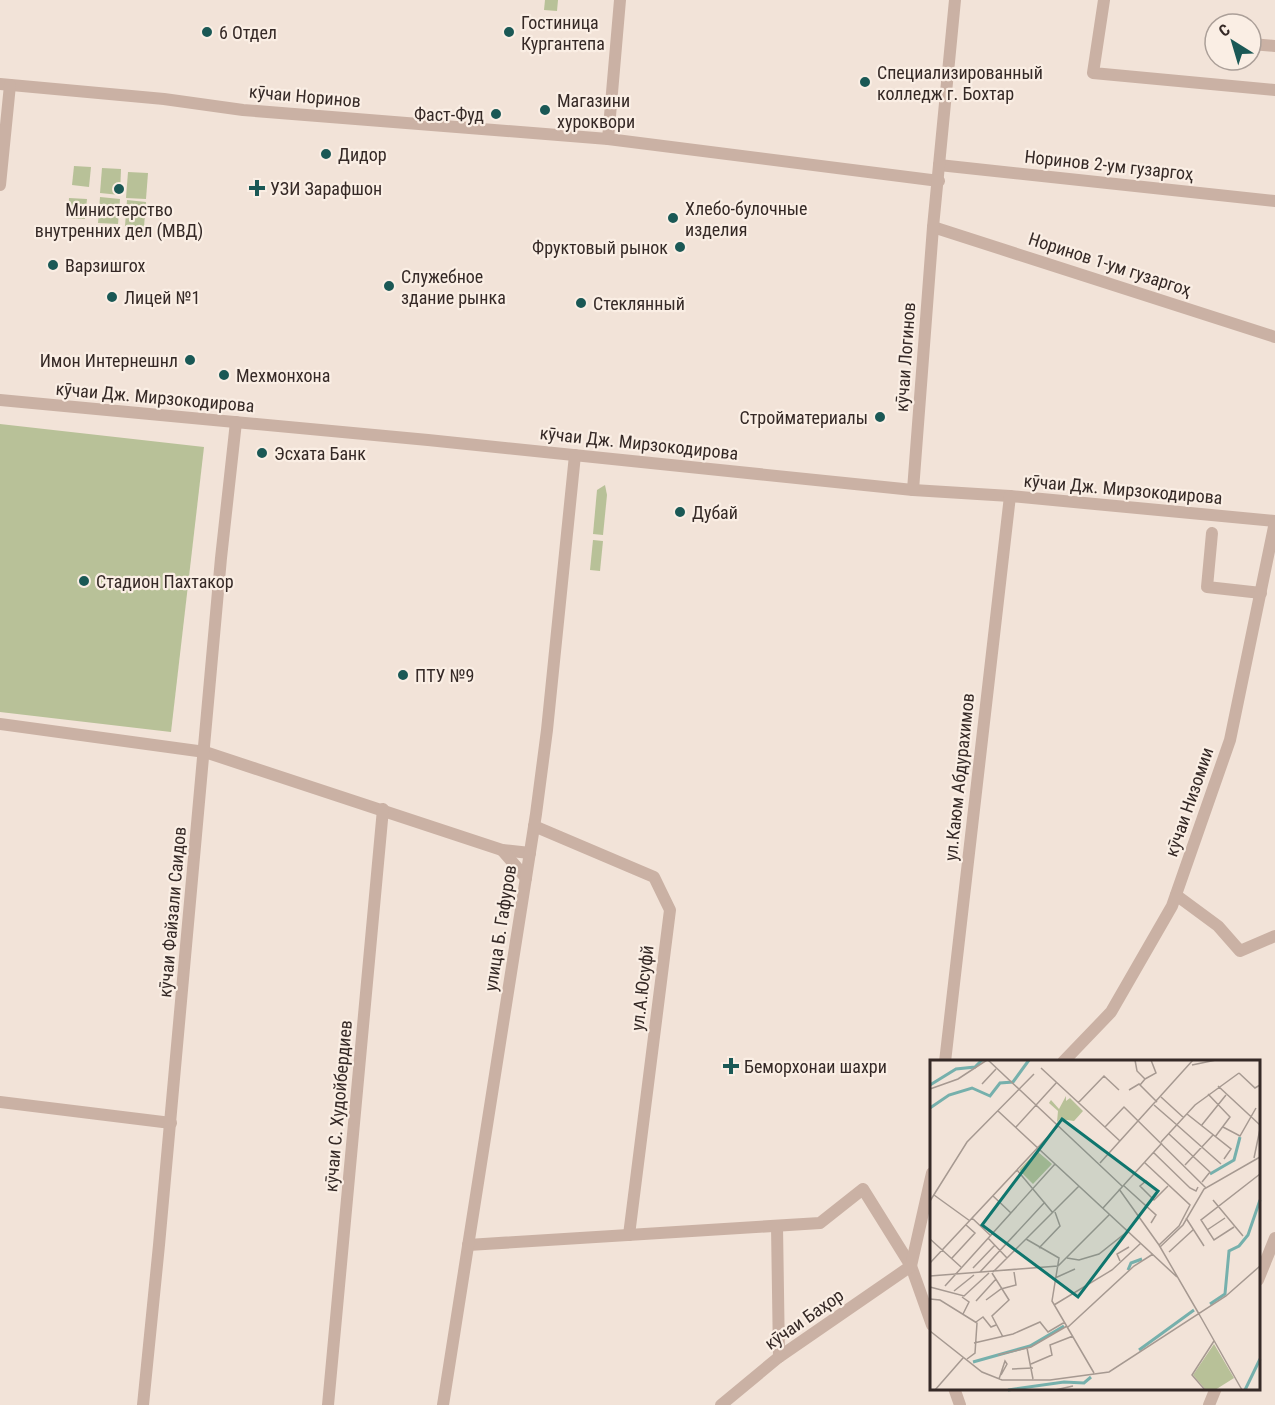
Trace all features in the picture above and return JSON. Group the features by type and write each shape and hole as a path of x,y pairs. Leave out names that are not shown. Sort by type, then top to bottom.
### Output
{"street":[{"path":"608,139 620,0"},
{"path":"939,181 955,0"},
{"path":"1104,0 1093,73 1275,90"},
{"path":"0,185 5,84"},
{"name":"кӯчаи Норинов","path":"5,84 164,99 243,110 608,139 939,181"},
{"name":"Норинов 2-ум гузаргоҳ","path":"939,165 1275,201"},
{"name":"кӯчаи Логинов","path":"913,490 933,227 939,181"},
{"name":"Норинов 1-ум гузаргоҳ","path":"933,227 1275,336"},
{"name":"кӯчаи Дж. Мирзокодирова","path":"0,400 913,490 1010,496 1275,521"},
{"name":"кӯчаи Файзали Саидов","path":"143,1405 171,1123 221,558 236,422"},
{"name":"улица Б. Гафуров","path":"443,1405 534,826 547,730 575,455"},
{"name":"ул.Каюм Абдурахимов","path":"945,1060 1010,496"},
{"name":"кӯчаи Низомии","path":"1065,1060 1111,1012 1172,906 1230,740 1275,521"},
{"path":"1212,533 1207,587 1261,593"},
{"path":"0,724 205,752 502,850 530,853"},
{"name":"кӯчаи С. Худойбердиев","path":"328,1405 383,810"},
{"name":"ул.А.Юсуфй","path":"534,826 654,877 670,910 629,1235"},
{"path":"502,850 526,878"},
{"path":"1176,895 1218,926 1240,951 1275,936"},
{"path":"0,1102 171,1123"},
{"path":"911,1266 930,1182"},
{"path":"468,1245 820,1223 863,1190 911,1266 930,1318"},
{"path":"777,1226 779,1357"},
{"path":"1260,1275 1275,1238"},
{"name":"кӯчаи Баҳор","path":"721,1405 779,1357 911,1266"},
{"path":"955,1390 960,1405"},
{"path":"1209,1405 1216,1390"}],"green space":[{"path":"545,0 558,0 557,11 544,10"},
{"path":"543,17 556,17 556,30 542,29"},
{"path":"74,166 91,167 89,187 72,185"},
{"path":"102,168 121,169 120,195 100,193"},
{"path":"128,172 148,173 146,199 126,198"},
{"path":"100,197 120,199 118,224 98,223"},
{"path":"69,198 87,199 85,219 68,218"},
{"path":"127,200 146,202 144,227 125,226"},
{"path":"0,424 204,447 171,732 0,712"},
{"path":"605,485 607,495 603,535 593,534 597,490"},
{"path":"593,540 603,541 600,571 590,570"}],"place":[{"name":"6 Отдел","path":"207,32"},
{"name":"Гостиница Кургантепа","path":"509,32"},
{"name":"Специализированный колледж г. Бохтар","path":"865,82"},
{"name":"Магазини хуроквори","path":"545,110"},
{"name":"Фаст-Фуд","path":"496,114"},
{"name":"Дидор","path":"326,154"},
{"name":"УЗИ Зарафшон","path":"257,188"},
{"name":"Министерство внутренних дел (МВД)","path":"119,189"},
{"name":"Хлебо-булочные изделия","path":"673,218"},
{"name":"Фруктовый рынок","path":"680,247"},
{"name":"Варзишгох","path":"53,265"},
{"name":"Служебное здание рынка","path":"389,286"},
{"name":"Лицей №1","path":"112,297"},
{"name":"Стеклянный","path":"581,303"},
{"name":"Имон Интернешнл","path":"190,360"},
{"name":"Мехмонхона","path":"224,375"},
{"name":"Стройматериалы","path":"880,417"},
{"name":"Эсхата Банк","path":"262,453"},
{"name":"Дубай","path":"680,512"},
{"name":"Стадион Пахтакор","path":"84,581"},
{"name":"ПТУ №9","path":"403,675"},
{"name":"Беморхонаи шахри","path":"731,1066"}]}
